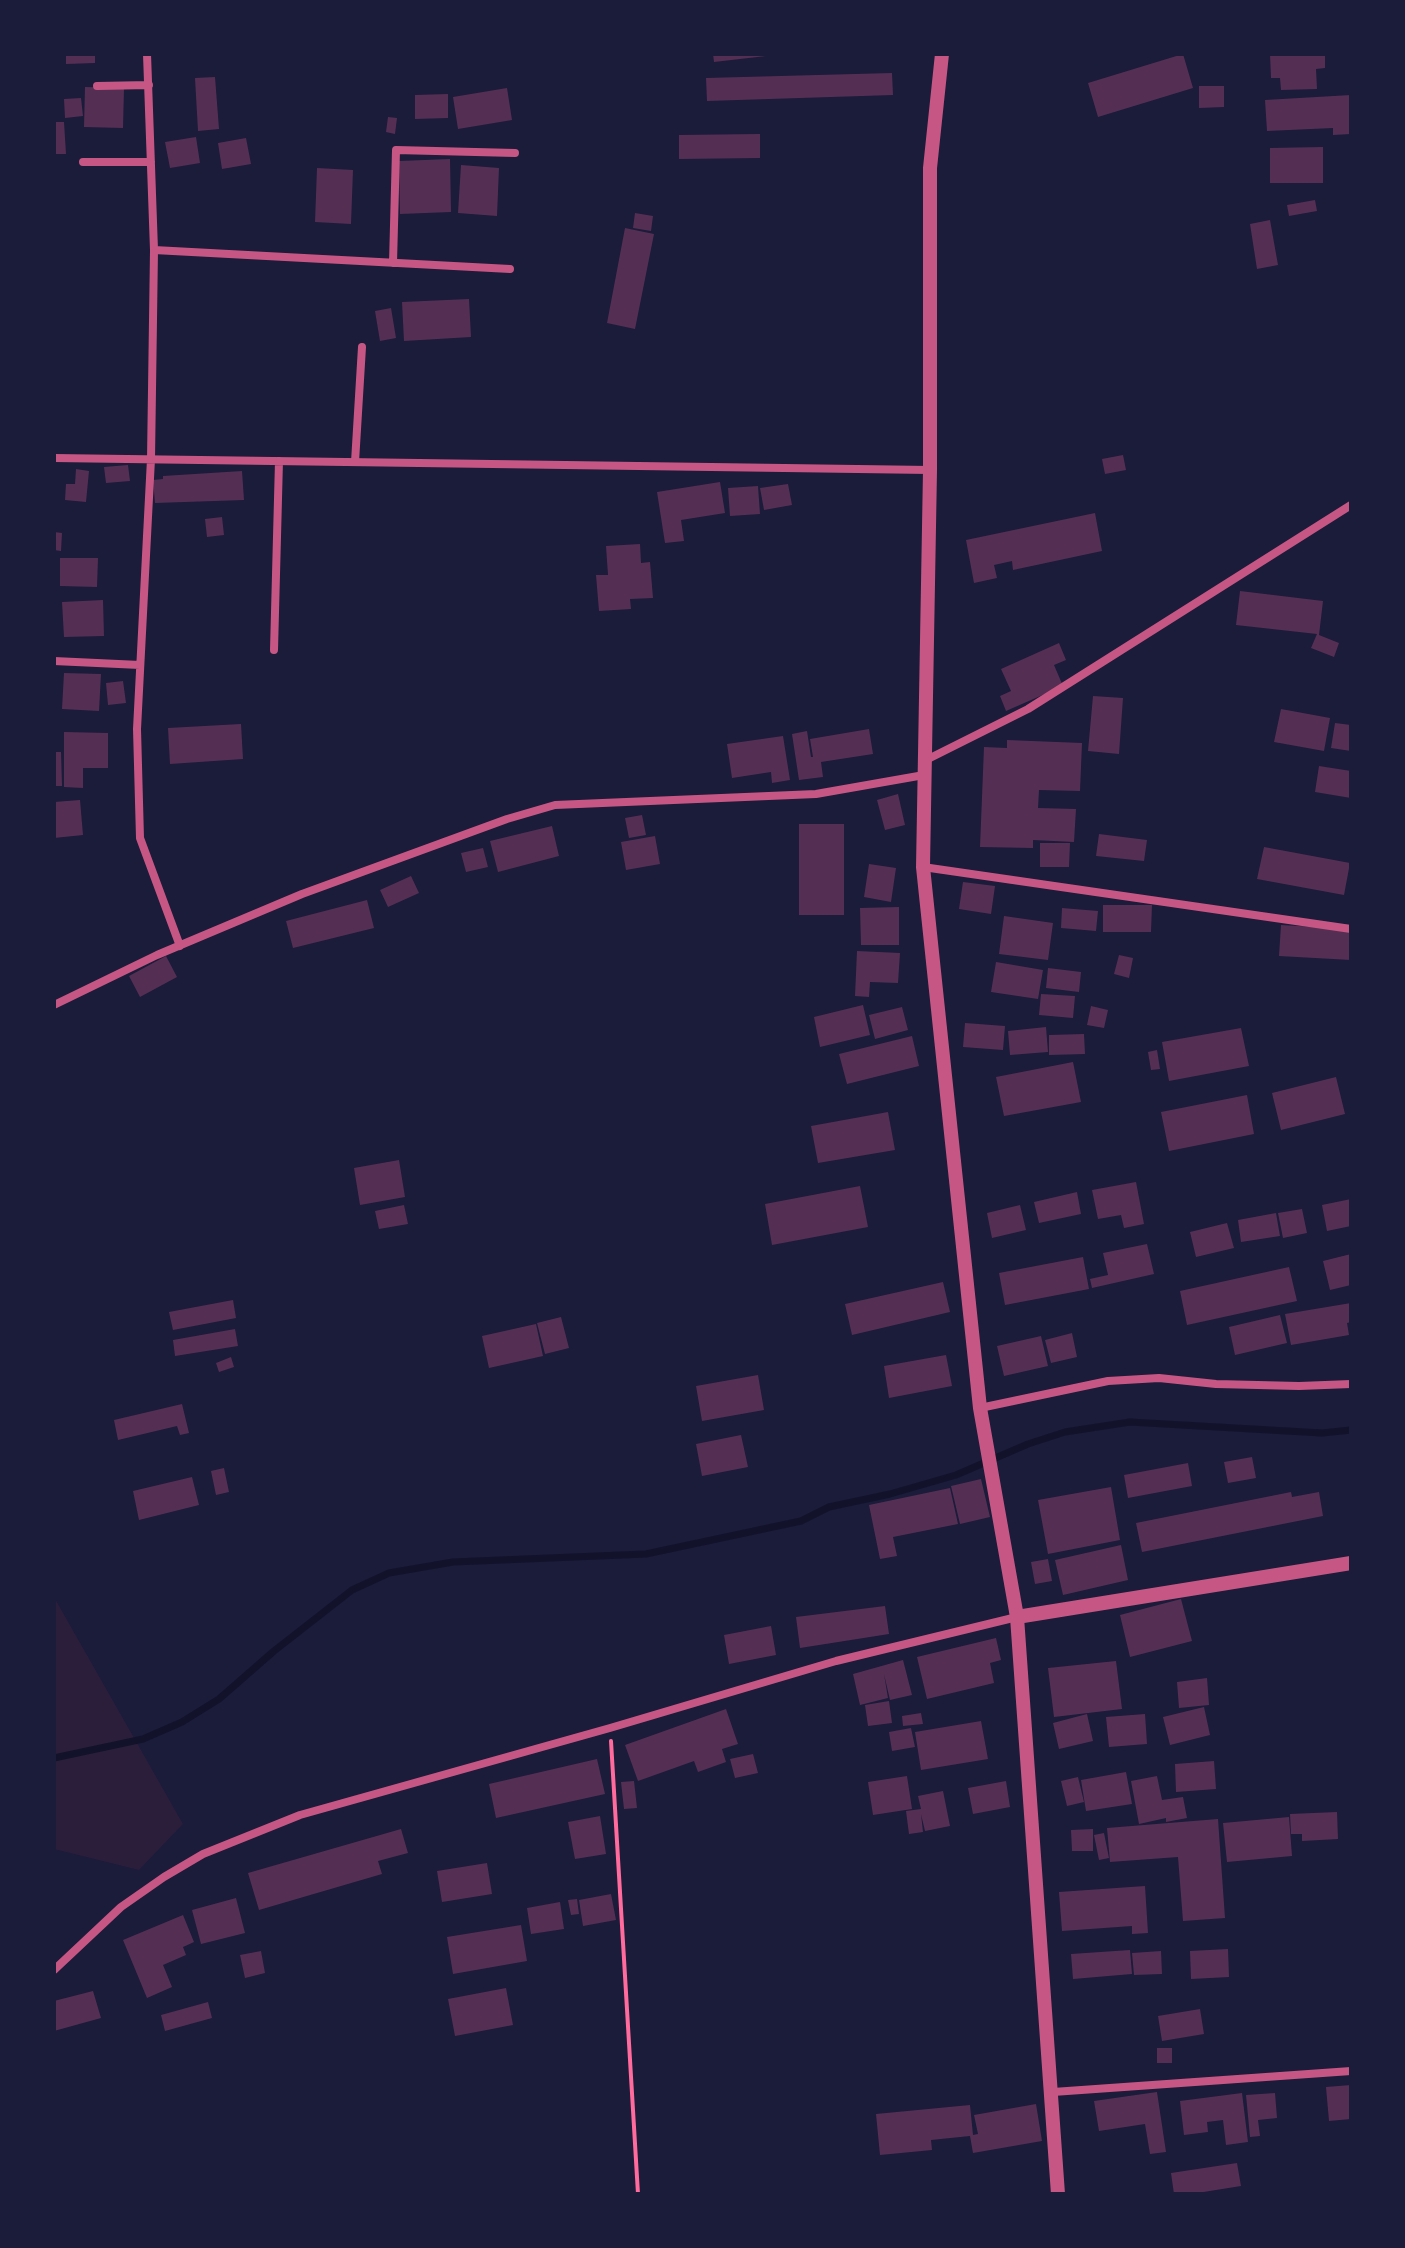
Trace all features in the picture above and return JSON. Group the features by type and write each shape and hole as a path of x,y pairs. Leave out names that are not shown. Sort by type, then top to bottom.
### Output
{"street":[{"path":"147,54 154,250 151,459 137,729 140,838 180,946"},
{"path":"942,54 930,168 930,470 923,867 980,1408 1017,1617 1058,2194"},
{"path":"97,86 149,85"},
{"path":"393,263 396,150 515,153"},
{"path":"83,162 151,162"},
{"path":"154,250 510,269"},
{"path":"355,462 362,347"},
{"path":"54,458 930,470"},
{"path":"274,650 279,461"},
{"path":"54,1005 302,894 507,819 555,805 816,794 925,768 1028,709 1351,505"},
{"path":"54,661 140,665"},
{"path":"923,867 1351,929"},
{"path":"980,1408 1108,1381 1159,1378 1216,1384 1351,1384"},
{"path":"54,1970 121,1907 203,1854 300,1815 836,1661 1017,1617 1351,1563"},
{"path":"1053,2092 1351,2071"}],"path":[{"path":"610,1728 638,2194"}],"shaded area":[{"path":"54,1597 183,1824 139,1870 54,1849"}],"building":[{"path":"66,54 95,54 95,63 66,64"},
{"path":"713,54 766,54 766,56 714,62"},
{"path":"1183,54 1193,88 1098,117 1088,83"},
{"path":"1270,54 1325,54 1325,68 1316,69 1317,89 1281,90 1280,78 1271,78"},
{"path":"892,73 893,95 707,101 706,78"},
{"path":"215,77 219,129 198,131 195,78"},
{"path":"1199,86 1224,86 1224,107 1199,108"},
{"path":"85,87 124,88 123,128 84,127"},
{"path":"507,88 512,120 458,129 453,97"},
{"path":"448,94 448,118 415,119 415,95"},
{"path":"1351,95 1351,134 1333,135 1333,128 1267,131 1265,100"},
{"path":"81,98 83,116 65,118 64,99"},
{"path":"388,117 397,118 395,134 386,132"},
{"path":"54,122 64,122 66,154 54,154"},
{"path":"760,134 760,158 679,159 679,135"},
{"path":"196,137 200,163 170,168 165,142"},
{"path":"246,138 251,164 222,169 218,143"},
{"path":"1323,147 1323,183 1270,183 1270,148"},
{"path":"450,159 451,212 400,214 399,161"},
{"path":"461,165 499,168 497,216 458,213"},
{"path":"317,168 353,170 351,224 315,222"},
{"path":"1315,200 1317,211 1289,216 1287,205"},
{"path":"635,213 653,216 651,231 633,228"},
{"path":"1270,220 1278,265 1257,269 1250,224"},
{"path":"625,228 654,234 635,329 607,323"},
{"path":"469,299 471,337 404,341 402,302"},
{"path":"391,308 396,338 380,341 375,311"},
{"path":"1123,455 1126,470 1105,474 1102,459"},
{"path":"128,465 130,481 106,483 104,467"},
{"path":"76,469 89,471 86,502 65,500 66,484 75,484"},
{"path":"242,471 244,500 155,503 153,480 163,479 163,476"},
{"path":"720,482 725,513 681,520 684,541 665,543 657,492"},
{"path":"788,484 792,505 764,510 760,488"},
{"path":"758,486 760,514 730,516 728,488"},
{"path":"1095,513 1102,551 1013,570 1012,561 994,565 997,578 974,583 966,540"},
{"path":"222,517 224,535 207,537 205,519"},
{"path":"54,532 62,533 61,551 54,550"},
{"path":"640,544 641,563 650,562 653,598 630,599 631,609 599,611 596,575 608,575 606,546"},
{"path":"60,558 98,558 97,587 60,586"},
{"path":"1240,591 1323,601 1319,635 1339,643 1334,657 1311,648 1317,634 1236,625"},
{"path":"103,600 104,636 64,637 62,602"},
{"path":"1059,643 1066,660 1054,665 1063,686 1006,711 1000,696 1011,691 1001,669"},
{"path":"64,673 101,674 99,711 62,709"},
{"path":"123,681 126,703 108,705 106,683"},
{"path":"1093,696 1123,698 1119,754 1088,751"},
{"path":"1281,709 1330,718 1324,751 1274,742"},
{"path":"1335,723 1351,725 1351,751 1331,748"},
{"path":"241,724 243,759 170,764 168,728"},
{"path":"869,729 873,754 821,762 823,777 799,780 792,734 807,731 813,757 810,739"},
{"path":"64,732 108,733 108,768 83,768 83,788 64,787"},
{"path":"783,736 790,780 772,783 771,772 732,778 727,744"},
{"path":"1007,740 1082,743 1080,791 1039,790 1038,808 1076,809 1074,842 1033,840 1033,848 980,847 984,747 1007,748"},
{"path":"54,752 61,752 62,786 54,786"},
{"path":"1319,766 1351,771 1351,798 1315,792"},
{"path":"898,794 905,825 885,830 877,800"},
{"path":"80,800 83,835 54,838 54,802"},
{"path":"642,815 646,835 629,838 625,818"},
{"path":"799,824 844,824 844,915 799,915"},
{"path":"552,826 559,856 498,872 490,841"},
{"path":"1099,834 1147,840 1144,861 1096,856"},
{"path":"655,836 660,864 626,870 621,842"},
{"path":"1040,843 1070,843 1069,867 1040,867"},
{"path":"1264,847 1350,863 1344,895 1257,879"},
{"path":"483,848 488,867 466,872 461,853"},
{"path":"869,864 896,868 891,902 864,897"},
{"path":"411,876 419,893 388,907 380,890"},
{"path":"963,882 995,886 991,914 959,909"},
{"path":"367,900 374,928 293,948 286,921"},
{"path":"1103,905 1152,905 1151,932 1103,932"},
{"path":"899,907 899,945 861,945 860,908"},
{"path":"1062,908 1098,911 1096,931 1061,928"},
{"path":"1004,916 1053,923 1048,960 999,954"},
{"path":"1281,925 1351,929 1351,960 1279,956"},
{"path":"857,951 900,953 898,983 870,982 869,997 855,996"},
{"path":"1119,955 1133,958 1129,978 1114,974"},
{"path":"166,956 177,977 140,997 129,976"},
{"path":"996,962 1043,970 1038,999 991,992"},
{"path":"1048,968 1081,972 1079,992 1046,988"},
{"path":"1041,994 1075,996 1073,1018 1039,1015"},
{"path":"863,1005 870,1035 820,1047 814,1017"},
{"path":"1091,1006 1108,1010 1104,1028 1087,1025"},
{"path":"902,1007 908,1030 875,1039 869,1015"},
{"path":"965,1023 1005,1026 1003,1050 963,1047"},
{"path":"1046,1027 1048,1052 1010,1055 1008,1031"},
{"path":"1241,1028 1249,1066 1169,1081 1162,1042"},
{"path":"1084,1034 1085,1054 1049,1055 1049,1035"},
{"path":"912,1036 919,1066 847,1084 839,1054"},
{"path":"1157,1050 1160,1069 1151,1070 1148,1052"},
{"path":"1073,1062 1081,1102 1004,1116 996,1077"},
{"path":"1336,1077 1345,1114 1281,1130 1272,1093"},
{"path":"1247,1095 1254,1134 1169,1151 1161,1112"},
{"path":"888,1112 895,1150 818,1163 811,1126"},
{"path":"399,1160 405,1197 360,1205 354,1168"},
{"path":"1136,1182 1144,1224 1124,1228 1121,1215 1098,1219 1092,1190"},
{"path":"860,1186 868,1227 772,1245 765,1204"},
{"path":"1077,1192 1081,1214 1039,1223 1034,1202"},
{"path":"1351,1199 1351,1226 1327,1231 1322,1205"},
{"path":"404,1205 408,1224 379,1229 375,1211"},
{"path":"1020,1205 1026,1230 992,1238 987,1213"},
{"path":"1302,1209 1307,1233 1283,1238 1278,1213"},
{"path":"1276,1213 1280,1236 1241,1242 1238,1220"},
{"path":"1227,1223 1234,1248 1196,1257 1190,1232"},
{"path":"1147,1244 1154,1274 1092,1288 1090,1279 1108,1275 1103,1253"},
{"path":"1351,1254 1351,1285 1330,1290 1323,1261"},
{"path":"1083,1257 1089,1289 1005,1305 999,1273"},
{"path":"1289,1267 1297,1301 1187,1325 1180,1291"},
{"path":"943,1282 950,1312 852,1335 845,1304"},
{"path":"233,1300 236,1318 173,1330 169,1312"},
{"path":"1351,1303 1351,1322 1347,1323 1349,1335 1291,1345 1285,1314"},
{"path":"1280,1315 1287,1343 1235,1355 1229,1327"},
{"path":"561,1317 569,1348 545,1354 537,1323"},
{"path":"536,1324 543,1356 489,1368 482,1336"},
{"path":"235,1329 238,1346 175,1356 173,1340"},
{"path":"1072,1333 1077,1357 1051,1363 1045,1340"},
{"path":"1041,1336 1048,1366 1004,1376 997,1346"},
{"path":"946,1355 952,1386 889,1398 884,1366"},
{"path":"231,1357 234,1367 219,1372 216,1363"},
{"path":"758,1375 764,1410 702,1421 696,1386"},
{"path":"182,1404 189,1433 180,1435 177,1426 118,1440 114,1420"},
{"path":"741,1435 748,1467 702,1476 696,1444"},
{"path":"1252,1457 1256,1478 1228,1483 1224,1462"},
{"path":"1188,1463 1192,1486 1128,1498 1124,1475"},
{"path":"224,1468 229,1492 216,1495 211,1471"},
{"path":"192,1477 199,1505 139,1520 133,1491"},
{"path":"981,1479 990,1517 960,1524 951,1486"},
{"path":"1111,1487 1120,1540 1048,1554 1038,1500"},
{"path":"950,1488 958,1524 893,1537 897,1556 880,1559 869,1505"},
{"path":"1291,1492 1292,1497 1319,1492 1323,1516 1142,1552 1136,1523"},
{"path":"1121,1545 1128,1580 1063,1595 1055,1560"},
{"path":"1048,1559 1052,1581 1035,1584 1031,1562"},
{"path":"1181,1599 1192,1641 1130,1657 1120,1615"},
{"path":"885,1606 889,1634 800,1648 796,1617"},
{"path":"771,1626 776,1655 729,1664 724,1635"},
{"path":"996,1638 1001,1660 990,1663 994,1683 927,1699 917,1657"},
{"path":"903,1660 912,1695 890,1700 884,1674 888,1698 860,1705 853,1674"},
{"path":"1116,1661 1122,1709 1054,1717 1048,1668"},
{"path":"1207,1678 1209,1705 1179,1708 1177,1682"},
{"path":"889,1701 892,1723 868,1726 865,1705"},
{"path":"1204,1707 1210,1735 1170,1745 1163,1717"},
{"path":"726,1709 738,1744 722,1749 726,1762 698,1772 694,1761 638,1781 625,1745"},
{"path":"921,1713 923,1724 903,1726 902,1716"},
{"path":"1087,1714 1093,1741 1059,1749 1053,1723"},
{"path":"1145,1714 1147,1744 1109,1747 1106,1717"},
{"path":"981,1721 988,1759 921,1770 915,1732"},
{"path":"911,1728 915,1747 892,1751 889,1732"},
{"path":"753,1754 758,1773 735,1778 730,1759"},
{"path":"597,1759 605,1794 496,1818 489,1784"},
{"path":"1214,1761 1216,1789 1176,1792 1175,1764"},
{"path":"1126,1772 1132,1804 1086,1811 1081,1780"},
{"path":"907,1776 912,1809 873,1815 868,1782"},
{"path":"1157,1776 1162,1800 1183,1797 1187,1818 1166,1822 1166,1818 1139,1824 1131,1781"},
{"path":"1078,1777 1084,1802 1067,1806 1061,1781"},
{"path":"634,1781 637,1808 624,1809 621,1782"},
{"path":"1006,1781 1010,1807 973,1814 968,1788"},
{"path":"943,1791 950,1826 925,1831 921,1814 923,1832 909,1834 906,1811 921,1809 918,1796"},
{"path":"1337,1812 1338,1839 1302,1841 1302,1834 1291,1834 1290,1814"},
{"path":"600,1816 606,1854 575,1859 568,1822"},
{"path":"1289,1817 1292,1856 1227,1862 1223,1823"},
{"path":"1218,1819 1225,1918 1183,1921 1178,1857 1110,1862 1107,1828"},
{"path":"401,1829 408,1853 378,1861 382,1874 259,1910 248,1873"},
{"path":"1093,1829 1093,1851 1072,1851 1071,1830"},
{"path":"1104,1833 1109,1858 1099,1860 1094,1835"},
{"path":"487,1863 492,1894 442,1902 437,1871"},
{"path":"1145,1886 1148,1933 1132,1934 1132,1926 1062,1931 1059,1892"},
{"path":"611,1894 616,1920 583,1926 579,1900"},
{"path":"236,1898 245,1933 201,1944 192,1910"},
{"path":"577,1899 579,1914 571,1915 568,1900"},
{"path":"560,1902 564,1929 531,1934 527,1908"},
{"path":"183,1915 194,1942 183,1947 186,1955 163,1965 172,1987 147,1998 123,1940"},
{"path":"521,1925 527,1961 453,1974 447,1937"},
{"path":"1228,1949 1229,1977 1191,1979 1190,1951"},
{"path":"1130,1950 1132,1974 1073,1979 1071,1954"},
{"path":"261,1951 265,1973 245,1978 240,1955"},
{"path":"1161,1951 1162,1974 1134,1975 1132,1953"},
{"path":"506,1988 513,2025 455,2036 448,1999"},
{"path":"93,1991 101,2018 54,2031 54,2001"},
{"path":"208,2002 212,2018 165,2031 161,2015"},
{"path":"1200,2009 1204,2034 1162,2041 1158,2016"},
{"path":"1157,2048 1172,2048 1172,2063 1157,2063"},
{"path":"1351,2085 1351,2119 1329,2121 1326,2087"},
{"path":"1157,2092 1166,2152 1150,2154 1145,2124 1099,2131 1094,2101"},
{"path":"1242,2093 1248,2142 1226,2145 1223,2120 1207,2122 1208,2132 1184,2135 1180,2101"},
{"path":"1275,2093 1277,2118 1258,2120 1260,2136 1250,2137 1246,2095"},
{"path":"1036,2104 1042,2141 973,2153 970,2136 931,2140 932,2150 880,2155 876,2114 970,2105 973,2135 978,2134 974,2115"},
{"path":"1237,2163 1241,2186 1174,2194 1171,2173"}],"waterway":[{"path":"54,1758 143,1739 182,1722 219,1699 352,1590 389,1573 453,1562 646,1554 801,1521 829,1507 956,1475 1028,1444 1065,1432 1130,1422 1322,1433 1351,1430"}]}
